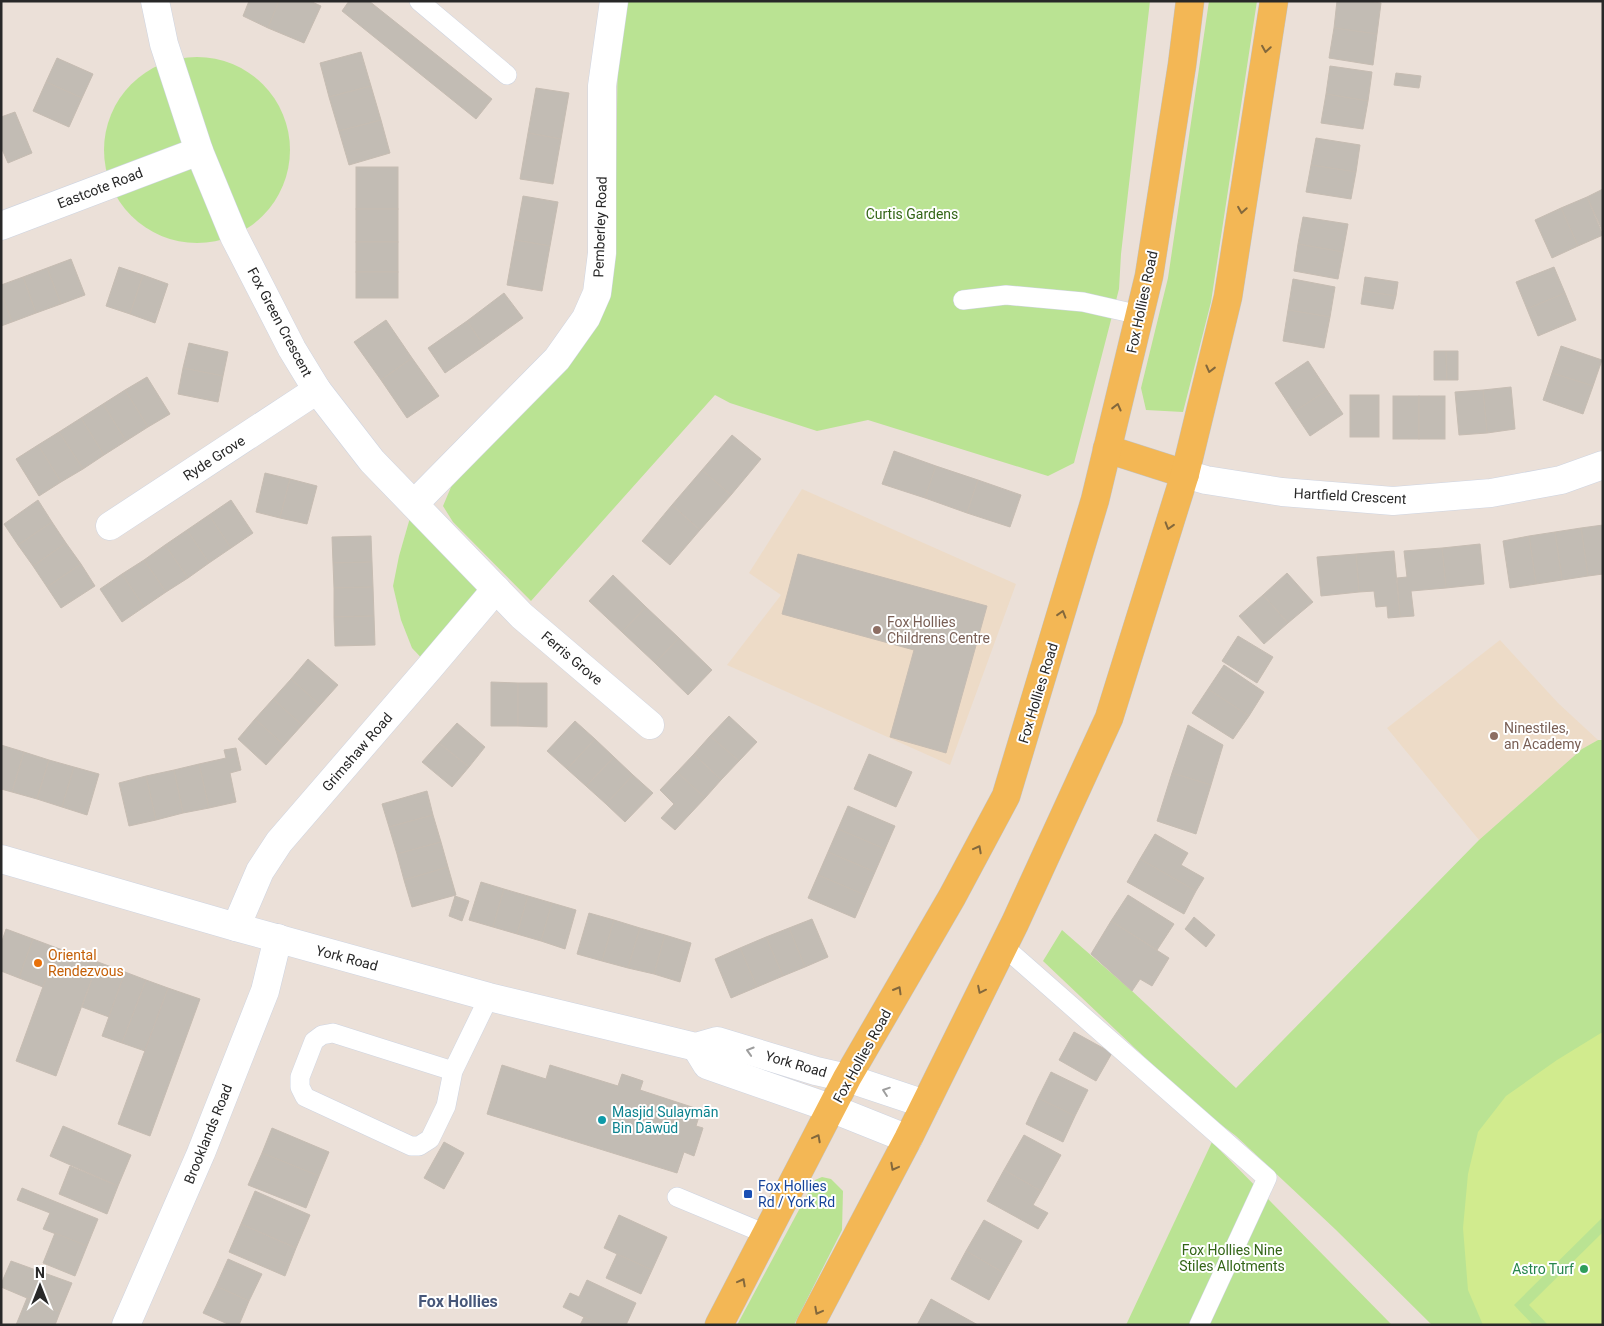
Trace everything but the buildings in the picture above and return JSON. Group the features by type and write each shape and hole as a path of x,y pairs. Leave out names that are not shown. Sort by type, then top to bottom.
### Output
{"main road":[{"name":"Fox Hollies Road","path":"719,1325 847,1078 952,897 1006,796 1095,500 1140,315 1149,276 1182,65 1190,1"},
{"path":"810,1325 908,1139 1015,923 1109,718 1185,474 1228,297 1274,1"},
{"path":"1107,449 1185,474"}],"street":[{"name":"Fox Green Crescent","path":"155,1 164,44 199,151 234,236 292,349 318,390 372,461 496,589"},
{"name":"Pemberley Road","path":"414,504 557,359 586,318 597,293 602,253 602,86 614,1"},
{"name":"Eastcote Road","path":"1,226 199,151"},
{"name":"Ryde Grove","path":"110,526 318,390"},
{"name":"Hartfield Crescent","path":"1185,474 1206,480 1282,492 1393,502 1491,493 1561,480 1603,465"},
{"name":"Ferris Grove","path":"496,589 522,616 650,724"},
{"name":"Grimshaw Road","path":"236,927 260,870 278,842 430,668 496,589"},
{"name":"York Road","path":"1,859 489,997 696,1047 717,1041 847,1078 925,1104"},
{"name":"Brooklands Road","path":"126,1325 201,1153 265,991 278,938"},
{"name":"York Road","path":"696,1047 707,1065 833,1108 908,1139"}],"lane":[{"path":"419,1 507,75"},
{"path":"963,300 1006,295 1083,302 1140,315"},
{"path":"1003,946 1268,1178 1200,1324"},
{"path":"453,1070 333,1034 322,1035 314,1041 300,1077 300,1088 305,1097 411,1146 419,1146 430,1139 446,1106 453,1070 489,997"},
{"path":"677,1198 766,1234"}],"shaded area":[{"name":"Fox Hollies Childrens Centre","path":"802,489 1016,584 950,765 727,665 781,595 749,573"},
{"name":"Ninestiles, an Academy","path":"1500,640 1558,703 1598,740 1582,749 1479,840 1387,728"}],"green space":[{"name":"Curtis Gardens","path":"624,1 1150,1 1121,254 1119,289 1074,463 1048,476 868,420 817,431 730,403 715,395 531,601 453,522 443,506 454,480 615,257 618,38"},
{"path":"1209,1 1257,1 1211,302 1183,412 1146,410 1141,388 1168,278"},
{"path":"188,57 206,57 233,64 263,84 283,114 290,141 290,159 283,186 263,216 233,236 206,243 188,243 170,239 153,232 138,222 125,209 115,194 108,177 104,159 104,141 108,123 115,106 125,91 138,78 153,68 170,61"},
{"path":"414,504 496,589 430,667 412,648 401,620 393,586 399,556"},
{"path":"1598,740 1603,740 1603,1325 1432,1325 1335,1229 1236,1136 1194,1104 1043,961 1062,930 1132,991 1236,1088 1479,840 1582,749"},
{"path":"1603,1033 1603,1217 1514,1305 1533,1325 1483,1325 1468,1290 1463,1228 1468,1174 1478,1132 1506,1096 1557,1060"},
{"name":"Fox Hollies Nine Stiles Allotments","path":"1212,1142 1392,1325 1126,1325"},
{"path":"822,1177 831,1179 843,1191 842,1230 794,1325 737,1325 815,1180"},
{"name":"Astro Turf","path":"1603,1232 1603,1325 1548,1325 1529,1305"}],"place":[{"name":"Fox Hollies Childrens Centre","path":"877,630"},
{"name":"Ninestiles, an Academy","path":"1494,736"},
{"name":"Oriental Rendezvous","path":"38,963"},
{"name":"Masjid Sulaymān Bin Dāwūd","path":"602,1120"},
{"name":"Fox Hollies Rd / York Rd","path":"748,1194"},
{"name":"Astro Turf","path":"1584,1269"}],"district":[{"name":"Fox Hollies","path":"458,1301"}]}
